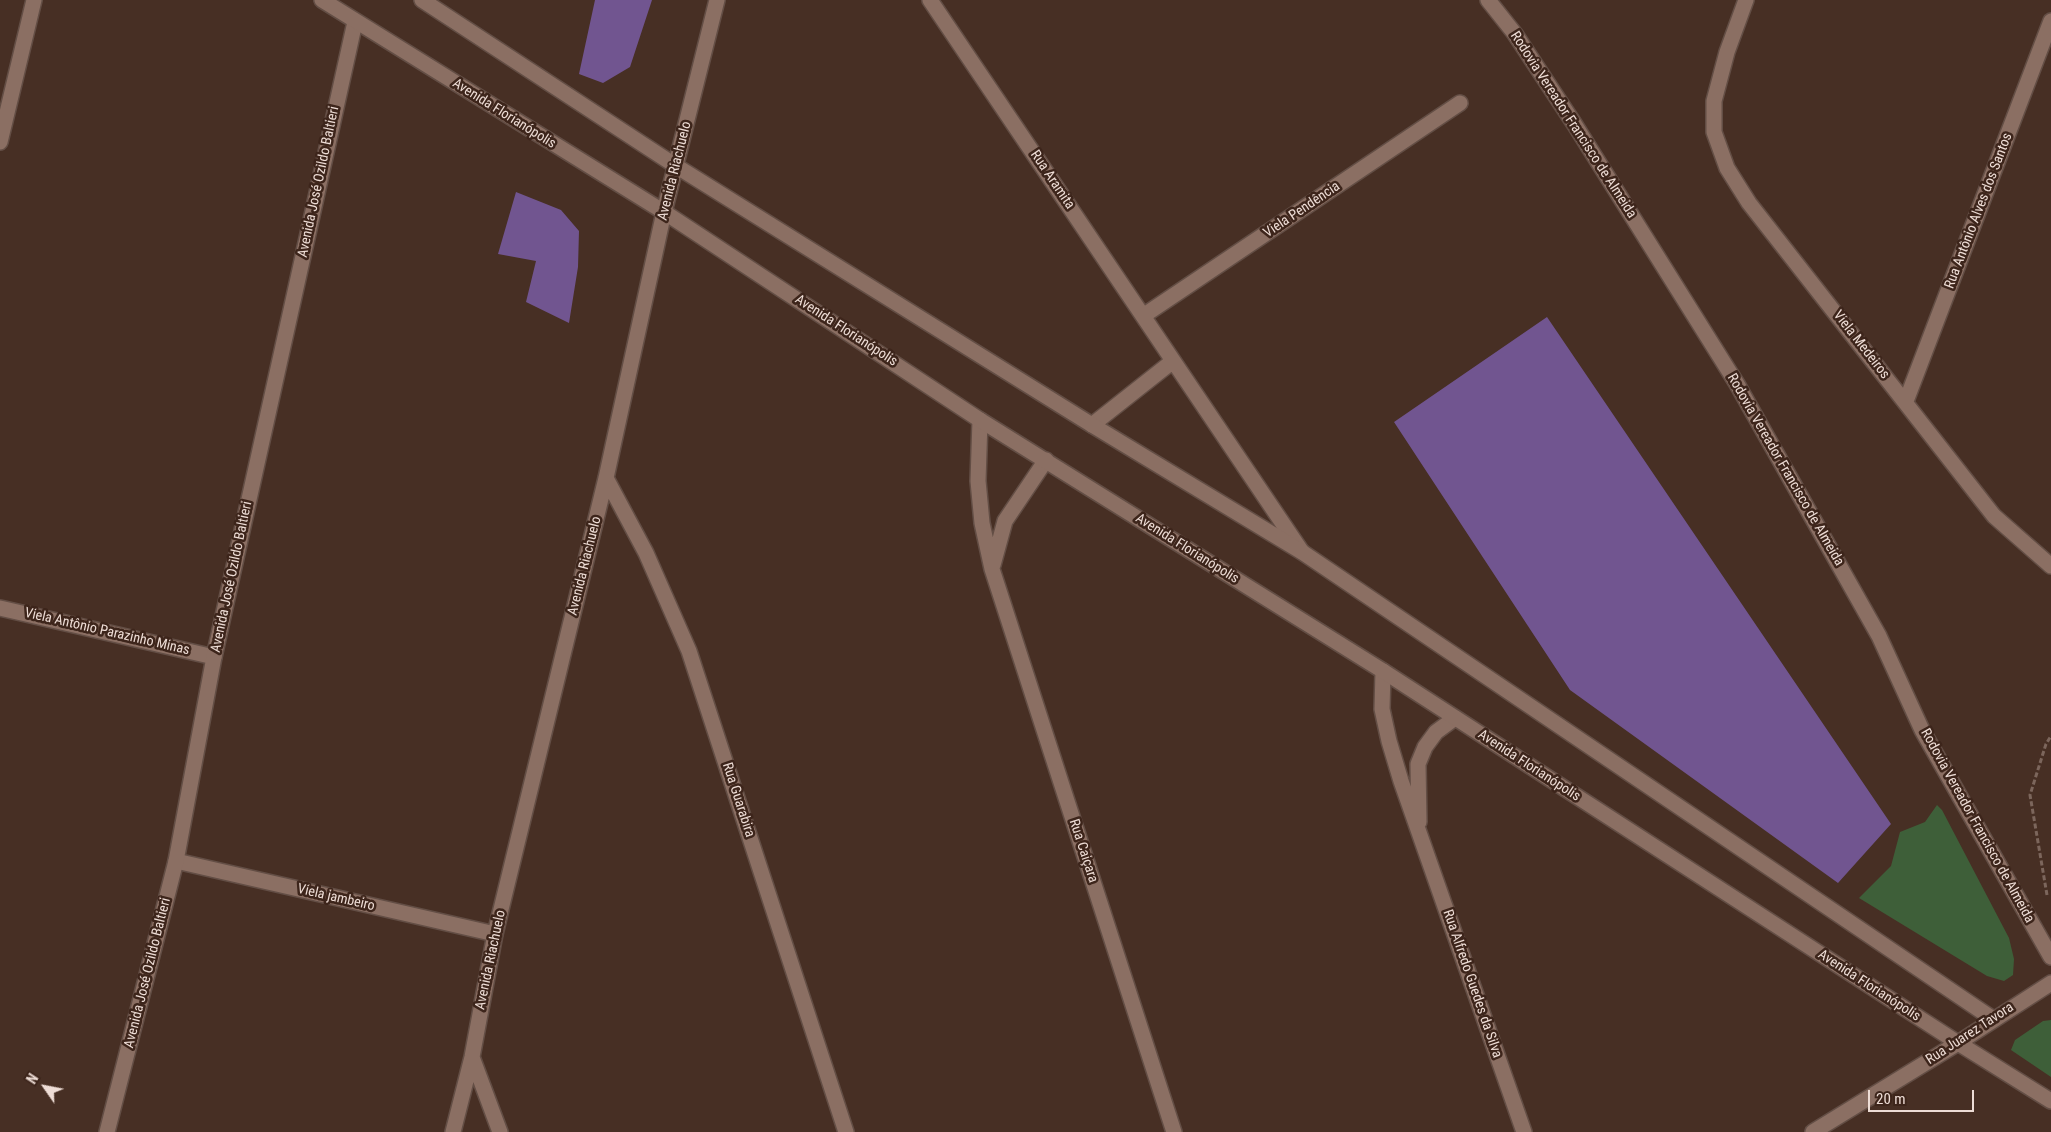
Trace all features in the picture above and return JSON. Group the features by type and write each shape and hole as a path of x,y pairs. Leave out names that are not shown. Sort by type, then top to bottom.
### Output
{"street":[{"path":"0,142 34,0"},
{"name":"Avenida Florianópolis","path":"322,0 664,212 980,420 1383,671 1958,1043 2051,1101"},
{"path":"422,0 676,166 1092,425 1302,552 1994,1019"},
{"name":"Avenida Riachuelo","path":"453,1132 472,1057 495,934 606,478 664,212 717,0"},
{"name":"Rua Aramita","path":"930,0 1302,552"},
{"name":"Rodovia Vereador Francisco de Almeida","path":"1488,0 1515,34 1575,125 1737,384 1879,636 1922,730 2051,957"},
{"name":"Viela Medeiros","path":"1746,0 1727,52 1714,101 1714,132 1728,168 1749,203 1906,401 1994,516 2051,566"},
{"name":"Avenida José Ozildo Baltieri","path":"107,1132 176,861 214,656 355,22"},
{"name":"Rua Antônio Alves dos Santos","path":"1906,401 2051,22"},
{"name":"Viela Pendência","path":"1143,316 1460,103"},
{"path":"1092,425 1173,361"},
{"name":"Rua Caiçara","path":"980,420 978,482 982,523 992,569 1174,1132"},
{"path":"992,569 1005,521 1046,460"},
{"name":"Rua Guarabira","path":"606,478 646,554 689,651 846,1132"},
{"name":"Viela Antônio Parazinho Minas","path":"0,608 214,656"},
{"name":"Rua Alfredo Guedes da Silva","path":"1383,671 1382,709 1389,741 1420,836 1524,1132"},
{"name":"Rua Alfredo Guedes da Silva","path":"1420,836 1418,764 1425,747 1436,732 1455,718"},
{"name":"Viela jambeiro","path":"176,861 495,934"},
{"name":"Rua Juarez Tavora","path":"1812,1132 1958,1043 2051,983"},
{"path":"472,1057 500,1132"}],"path":[{"path":"2048,896 2030,795 2046,744 2051,736"}],"green space":[{"path":"1937,805 1942,810 2009,938 2014,959 2013,975 2004,981 1987,976 1859,898 1891,866 1900,832 1925,822"},
{"path":"2051,1020 2051,1077 2011,1050 2015,1040 2043,1021"}],"building":[{"path":"595,0 652,0 630,67 603,83 579,74"},
{"path":"516,192 561,210 579,231 578,267 569,323 526,302 536,261 498,254"},
{"path":"1547,317 1891,824 1838,883 1570,690 1394,422"}]}
